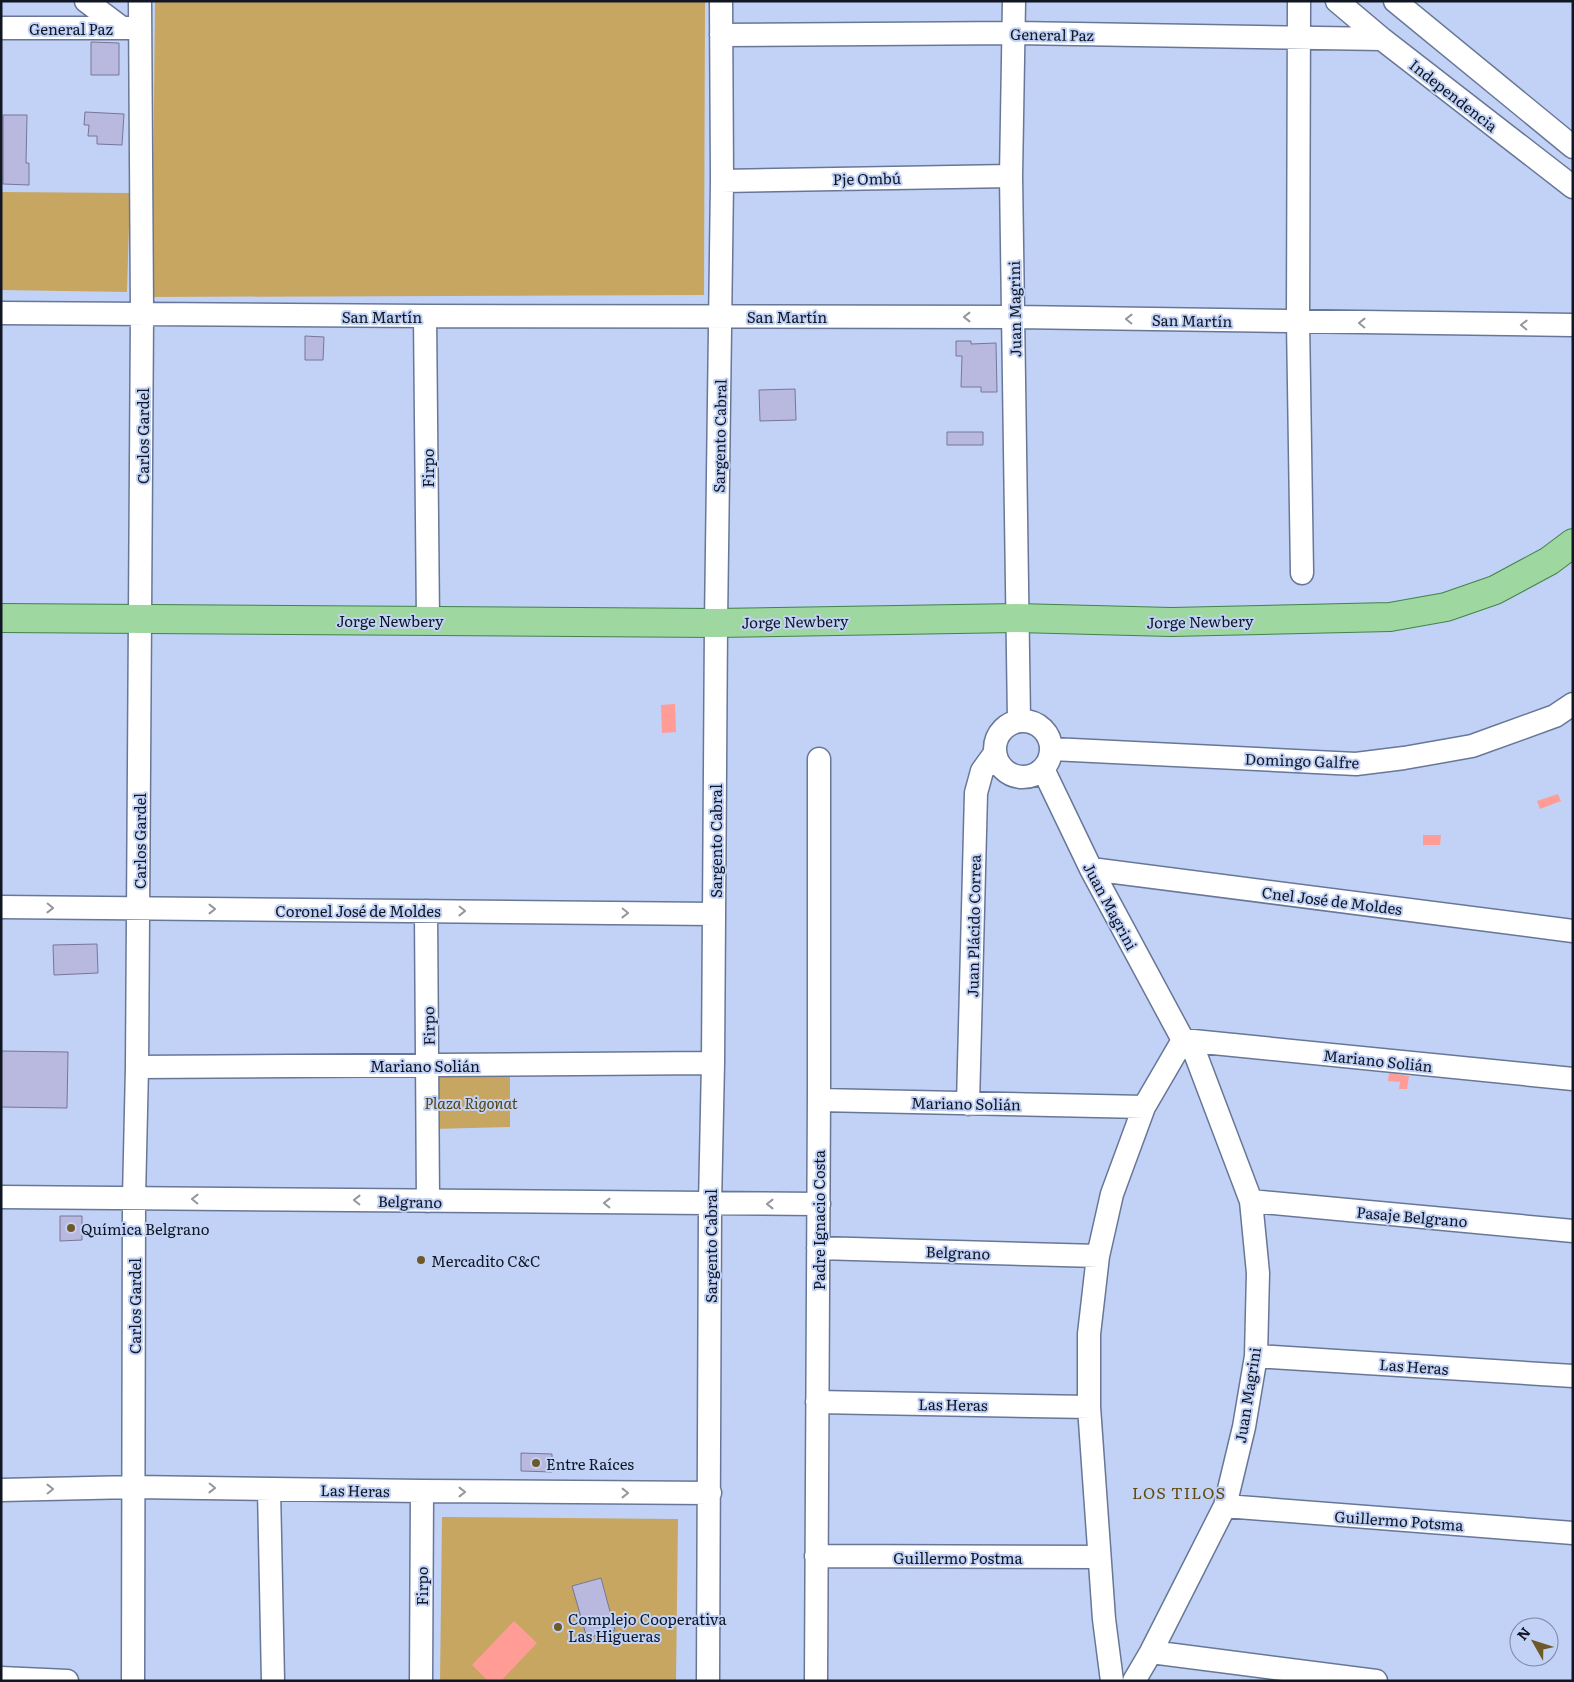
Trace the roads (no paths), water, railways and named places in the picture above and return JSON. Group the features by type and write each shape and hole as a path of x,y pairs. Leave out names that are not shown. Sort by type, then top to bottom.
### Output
{"main road":[{"name":"Jorge Newbery","path":"1,618 716,623 1017,618 1171,622 1390,617 1446,607 1495,590 1549,561 1573,543"}],"street":[{"path":"86,1 131,28"},
{"name":"Carlos Gardel","path":"133,1681 134,1198 137,1067 142,314 131,28 140,1"},
{"name":"Sargento Cabral","path":"708,1681 710,1204 721,316 721,1"},
{"name":"Juan Magrini","path":"1014,1 1012,176 1019,721"},
{"path":"1299,1 1298,322 1302,572"},
{"name":"Independencia","path":"1337,1 1382,39 1573,187"},
{"path":"1395,1 1573,147"},
{"name":"General Paz","path":"1,28 131,28"},
{"name":"General Paz","path":"721,35 1014,33 1382,39"},
{"name":"Pje Ombú","path":"722,181 1012,176"},
{"name":"San Martín","path":"1,313 1014,317 1573,325"},
{"name":"Firpo","path":"426,316 428,620"},
{"name":"Domingo Galfre","path":"1047,759 1356,764 1472,746 1555,716 1573,704"},
{"path":"1019,721 1029,721 1038,724 1050,740 1047,759 1035,774 1026,777 1016,776 1001,766 994,746 1002,730 1010,724 1019,721"},
{"name":"Juan Plácido Correa","path":"968,1104 976,794 982,770 995,753"},
{"name":"Juan Magrini","path":"1047,759 1092,869 1183,1040 1195,1053 1252,1201 1258,1273 1256,1356 1244,1427 1225,1506 1134,1681"},
{"name":"Padre Ignacio Costa","path":"816,1681 819,1100 818,760"},
{"name":"Cnel José de Moldes","path":"1092,869 1573,930"},
{"name":"Coronel José de Moldes","path":"1,907 714,914"},
{"name":"Firpo","path":"426,911 428,1201"},
{"path":"1112,1681 1099,1557 1089,1406 1089,1334 1098,1256 1112,1194 1144,1107 1183,1040"},
{"name":"Mariano Solián","path":"1183,1040 1573,1079"},
{"name":"Mariano Solián","path":"137,1067 713,1063"},
{"name":"Mariano Solián","path":"819,1100 1144,1107"},
{"name":"Belgrano","path":"1,1196 818,1204"},
{"name":"Pasaje Belgrano","path":"1252,1201 1573,1231"},
{"name":"Belgrano","path":"818,1248 1098,1256"},
{"name":"Las Heras","path":"1256,1356 1573,1376"},
{"name":"Las Heras","path":"817,1402 1089,1406"},
{"name":"Las Heras","path":"1,1490 134,1486 710,1493"},
{"path":"269,1489 273,1681"},
{"name":"Firpo","path":"421,1681 422,1491"},
{"name":"Guillermo Potsma","path":"1225,1506 1573,1533"},
{"name":"Guillermo Postma","path":"816,1556 1099,1557"},
{"path":"1150,1652 1376,1681"},
{"path":"1,1678 67,1681"}],"place":[{"name":"Química Belgrano","path":"71,1228"},
{"name":"Mercadito C&C","path":"421,1260"},
{"name":"Entre Raíces","path":"536,1463"},
{"name":"Complejo Cooperativa Las Higueras","path":"558,1627"}],"district":[{"name":"LOS TILOS","path":"1179,1492"}],"park label":[{"name":"Plaza Rigonat","path":"471,1102"}]}
